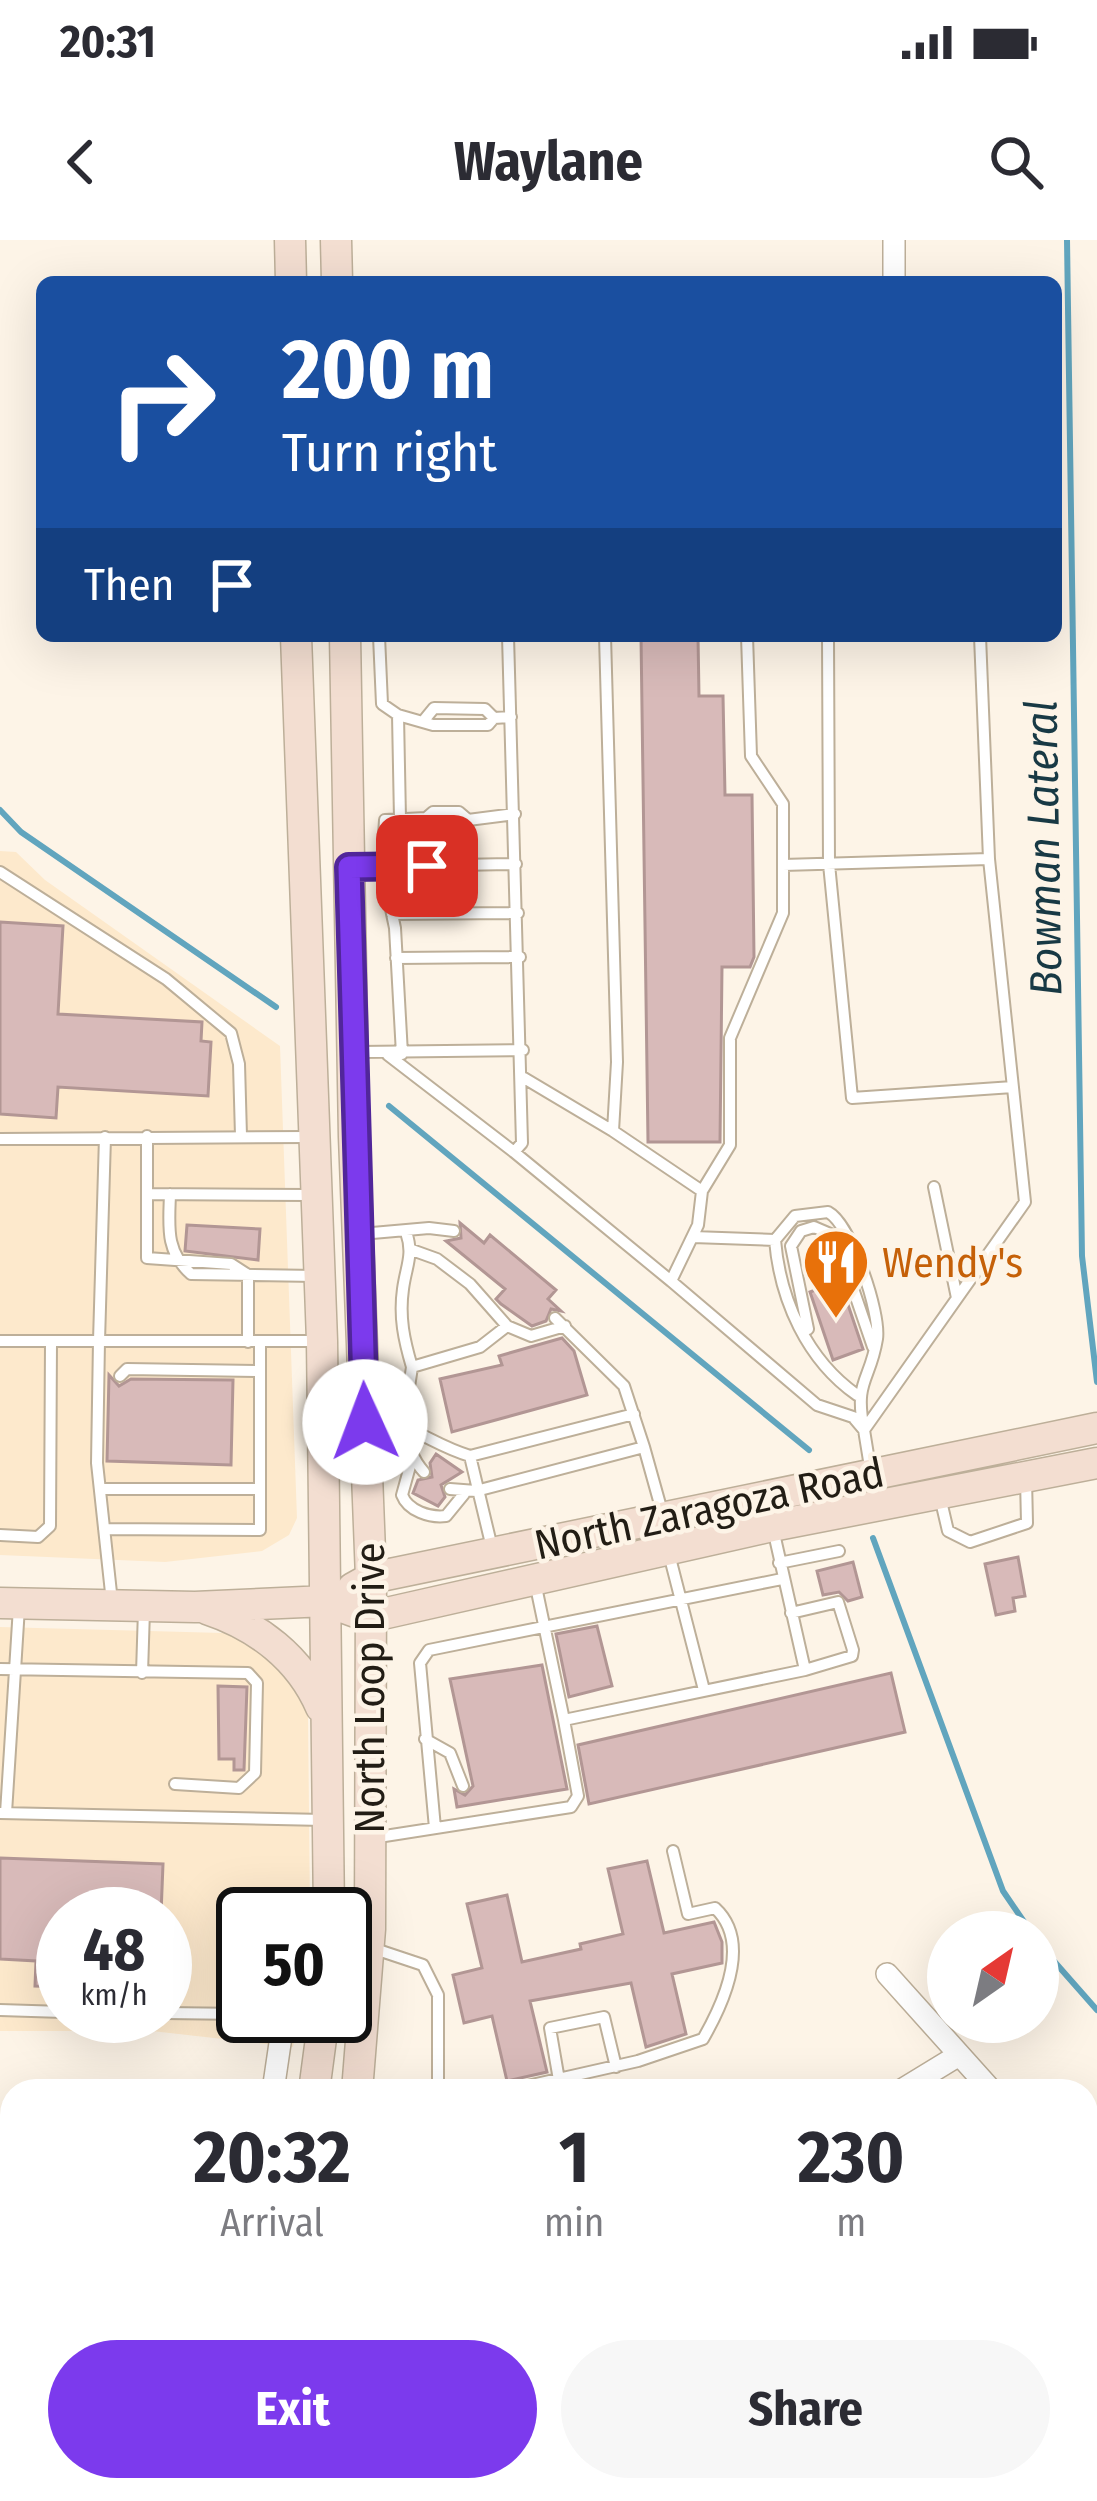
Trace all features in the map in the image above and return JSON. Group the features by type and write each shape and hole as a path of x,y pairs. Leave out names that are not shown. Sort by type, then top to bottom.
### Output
{"main road":[{"path":"290,240 291,276"},
{"path":"336,240 337,276"},
{"name":"North Loop Drive","path":"296,642 322,1341 329,1887"},
{"name":"North Loop Drive","path":"344,642 354,1137 371,1578 368,1887"},
{"path":"313,1137 354,1137"},
{"name":"North Zaragoza Road","path":"326,1601 371,1578 1097,1428"},
{"path":"772,1526 784,1509 801,1499 966,1467 986,1451"},
{"name":"North Zaragoza Road","path":"9,1604 195,1606 326,1601 369,1617 772,1526 1082,1466"},
{"path":"195,1606 213,1611 286,1652 308,1678 326,1718"},
{"path":"316,2079 321,2043"},
{"name":"North Loop Drive","path":"358,2079 361,2043"}],"street":[{"path":"894,240 894,276"},
{"path":"887,1973 981,2079"},
{"path":"275,2079 280,2043"},
{"path":"919,2079 958,2055"}],"lane":[{"path":"379,642 382,704 398,715 433,724 488,725 494,718 511,717"},
{"path":"508,642 524,1078 522,1143 514,1152"},
{"path":"605,642 616,1062 613,1131"},
{"path":"671,1281 693,1237 704,1205 702,1191 730,1145 730,1038 783,913 783,804 751,756 747,642"},
{"path":"828,642 829,865 852,1098 1012,1087"},
{"path":"864,1430 1024,1202 989,859 980,642"},
{"path":"398,715 400,819"},
{"path":"402,1054 397,958 382,866 385,820 420,818 433,812 459,812 468,817 514,814"},
{"path":"420,818 431,833 459,830 468,817"},
{"path":"783,866 989,859"},
{"path":"349,867 517,864"},
{"path":"0,872 166,979 231,1033 239,1064 241,1136"},
{"path":"392,914 518,914"},
{"path":"397,958 520,957"},
{"path":"352,1051 388,1055 523,1050"},
{"path":"388,1055 514,1152 793,1387 817,1405 853,1417 864,1430"},
{"path":"524,1078 702,1191"},
{"path":"147,1136 147,1258 231,1264 248,1275 319,1276"},
{"path":"106,1137 100,1489 104,1529 142,1673"},
{"path":"0,1139 313,1137"},
{"path":"934,1187 957,1298"},
{"path":"147,1194 315,1196"},
{"path":"170,1194 169,1241 178,1262"},
{"path":"857,1395 811,1354 777,1266 775,1240 796,1216 828,1212 839,1217 850,1232 878,1335 857,1395 871,1474"},
{"path":"811,1354 791,1260 802,1231 814,1227 835,1236 843,1252 874,1350"},
{"path":"358,1234 454,1231"},
{"path":"406,1232 412,1250 401,1331 412,1366 404,1423 412,1459 402,1495 409,1506 430,1516 446,1516 470,1493"},
{"path":"693,1237 775,1240"},
{"path":"412,1250 437,1259 470,1284 507,1326 531,1336 560,1322 624,1386 664,1518"},
{"path":"104,1529 260,1530 260,1371 248,1275"},
{"path":"412,1366 480,1347 507,1326"},
{"path":"0,1341 322,1341"},
{"path":"0,1535 38,1538 50,1526 51,1342"},
{"path":"120,1376 127,1369 260,1371"},
{"path":"98,1397 109,1387"},
{"path":"365,1422 404,1423 441,1448 470,1456 634,1414"},
{"path":"450,1489 470,1493 644,1447"},
{"path":"470,1456 470,1493 494,1555"},
{"path":"412,1459 424,1472"},
{"path":"940,1494 948,1531 970,1542 1027,1523 1025,1479"},
{"path":"100,1489 260,1489"},
{"path":"772,1526 805,1670"},
{"path":"668,1551 704,1690"},
{"path":"779,1563 839,1551"},
{"path":"435,1828 425,1739 424,1654 782,1579"},
{"path":"368,1838 577,1802 534,1580"},
{"path":"564,1720 852,1657 838,1602 791,1613"},
{"path":"9,1604 15,1669 3,1813 328,1820"},
{"path":"0,1669 181,1674 234,1670 257,1683 255,1773 238,1788 176,1784"},
{"path":"425,1739 450,1753 463,1786"},
{"path":"469,1805 472,1822"},
{"path":"563,2079 704,2039 732,1972 725,1917 715,1908 688,1914 673,1851"},
{"path":"372,1948 423,1965 438,1995 438,2079"},
{"path":"0,2010 36,2011"},
{"path":"559,2079 550,2028 604,2017 616,2067"}],"shaded area":[{"path":"0,851 16,852 45,880 280,1046 297,1518 289,1535 262,1551 165,1562 0,1555"},
{"path":"0,1627 247,1637 289,1666 308,1712 310,1887 216,1887 216,2038 192,2036 192,1887 36,1887 36,2031 0,2031"}],"building":[{"path":"641,642 698,642 699,696 723,696 725,795 752,795 754,957 750,967 722,967 720,1142 648,1142"},
{"path":"0,922 63,926 58,1014 202,1022 201,1041 211,1042 208,1096 58,1087 56,1118 0,1114"},
{"path":"460,1223 484,1243 490,1235 556,1290 548,1299 561,1311 551,1309 546,1321 532,1326 501,1304 496,1299 505,1289 446,1241 461,1238"},
{"path":"187,1225 260,1229 258,1260 185,1251"},
{"name":"Wendy's","path":"840,1281 863,1349 833,1360 810,1292"},
{"path":"562,1338 574,1351 587,1395 452,1432 440,1379 502,1365 499,1356"},
{"path":"109,1375 119,1386 131,1379 233,1380 231,1465 107,1461"},
{"path":"436,1454 462,1472 441,1485 445,1497 438,1506 413,1493 418,1480 432,1477 430,1463"},
{"path":"1018,1557 1025,1596 1013,1598 1015,1611 996,1615 985,1564"},
{"path":"853,1562 862,1597 848,1601 839,1592 823,1595 817,1571"},
{"path":"597,1626 612,1686 569,1697 556,1634"},
{"path":"542,1665 567,1789 457,1807 454,1789 465,1795 473,1786 450,1679"},
{"path":"891,1673 905,1732 589,1804 578,1745"},
{"path":"218,1686 247,1687 244,1770 234,1770 234,1759 219,1759"},
{"path":"0,1858 163,1864 162,1887 36,1887 36,1961 0,1959"},
{"path":"647,1861 664,1933 714,1922 722,1942 722,1963 672,1974 686,2034 646,2047 631,1983 530,2001 547,2072 507,2079 492,2016 464,2023 453,1975 482,1968 467,1904 507,1895 522,1962 581,1949 580,1944 623,1934 608,1869"}],"waterway":[{"name":"Bowman Lateral","path":"1067,240 1082,1256 1097,1382"},
{"path":"0,810 21,832 276,1007"},
{"path":"389,1106 809,1450"},
{"path":"873,1538 1003,1891 1017,1911"},
{"path":"1059,1967 1097,2010"}],"place":[{"name":"Wendy's","path":"836,1321"}],"route":[{"path":"365,1422 349,867 427,866"}]}
